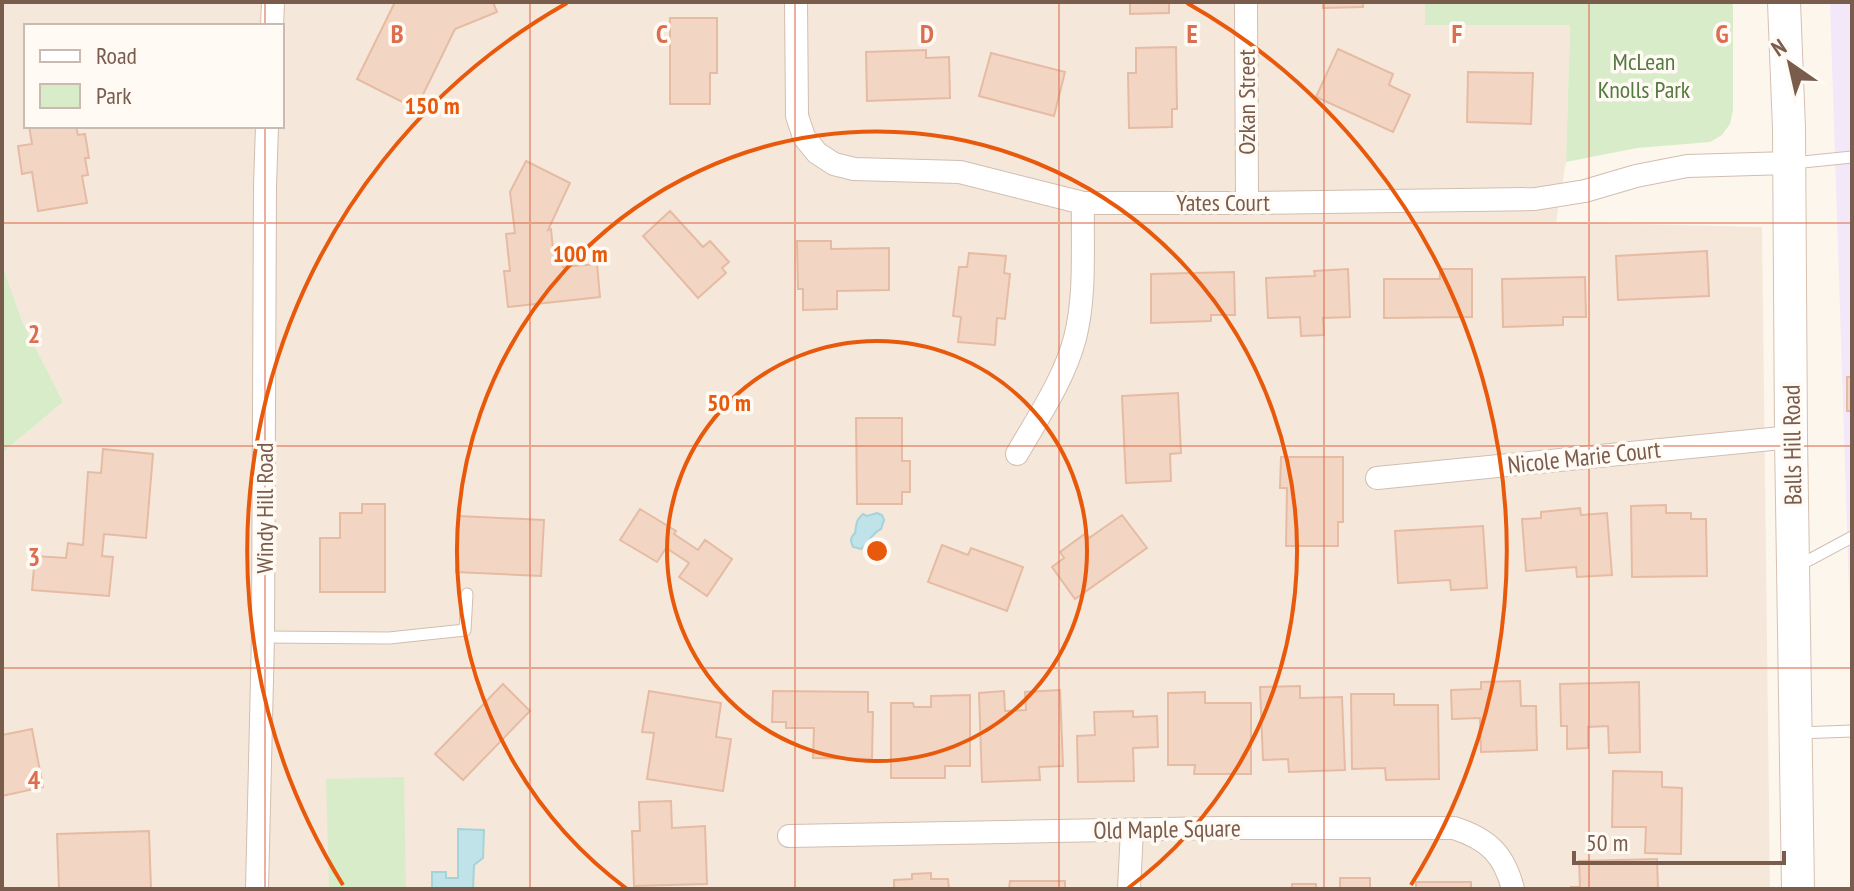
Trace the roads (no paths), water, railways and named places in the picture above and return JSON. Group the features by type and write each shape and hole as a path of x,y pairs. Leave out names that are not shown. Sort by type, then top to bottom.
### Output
{"street":[{"path":"272,24 273,2"},
{"name":"Yates Court","path":"796,2 797,116 804,137 817,153 834,164 854,169 960,172 1083,203 1247,203 1535,199 1585,191 1636,176 1687,166 1789,163"},
{"name":"Ozkan Street","path":"1246,2 1247,203"},
{"name":"Balls Hill Road","path":"1784,2 1789,163 1798,889"},
{"name":"Windy Hill Road","path":"257,889 263,637 267,128"},
{"path":"1017,454 1061,377 1074,339 1081,301 1083,203"},
{"name":"Nicole Marie Court","path":"1377,478 1791,437"},
{"name":"Old Maple Square","path":"789,836 1454,828 1475,835 1495,851 1508,870 1513,889"},
{"path":"1129,889 1132,830"}],"lane":[{"path":"1789,163 1852,157"},
{"path":"1794,568 1852,537"},
{"path":"263,637 389,638 465,630 467,594"},
{"path":"1797,733 1852,731"}],"water":[{"path":"877,513 884,520 881,529 861,549 853,547 851,540 859,519 863,514"},
{"path":"458,829 484,830 483,858 474,865 473,889 432,889 432,872 446,872 446,878 458,878"}],"park label":[{"name":"McLean Knolls Park","path":"1644,75"}]}
